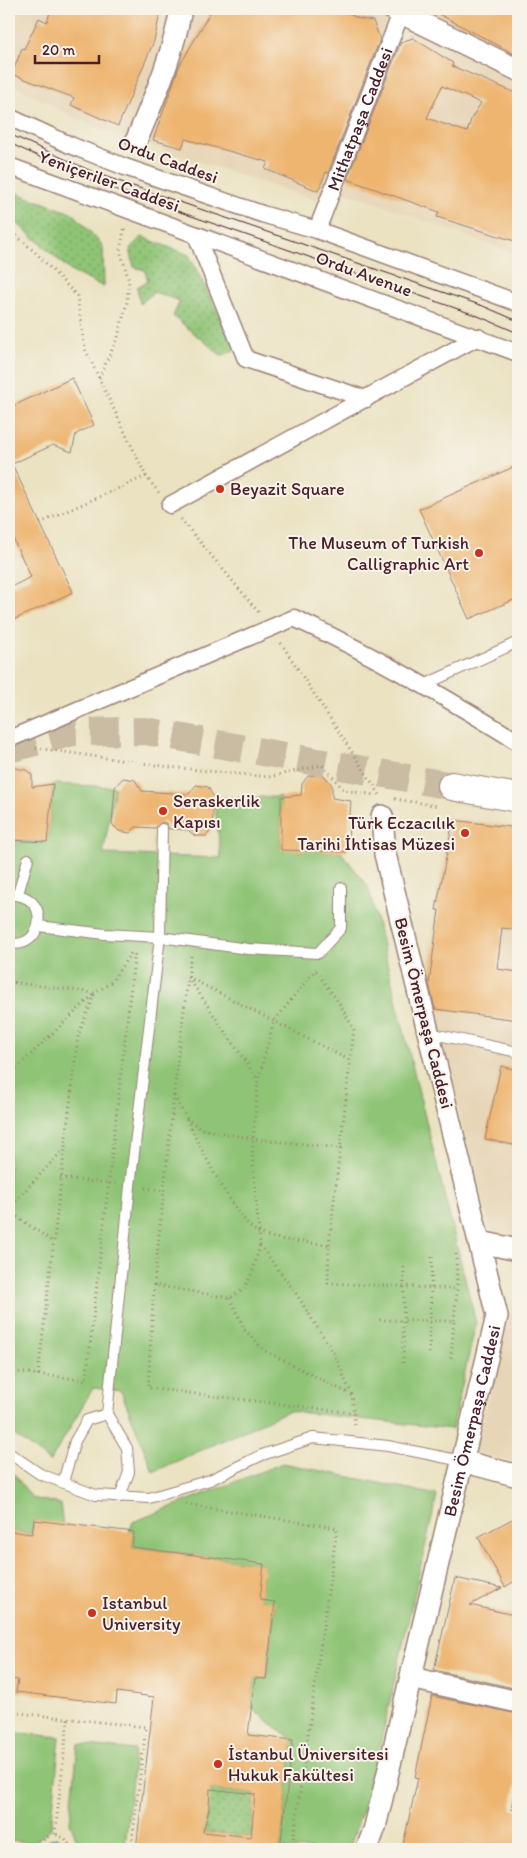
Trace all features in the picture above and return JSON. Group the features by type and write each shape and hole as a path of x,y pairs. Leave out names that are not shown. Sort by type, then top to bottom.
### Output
{"main road":[{"path":"448,796 518,798"}],"street":[{"path":"137,139 169,61 176,36 180,9"},
{"path":"399,10 518,70"},
{"name":"Mithatpaşa Caddesi","path":"317,230 399,10"},
{"name":"Ordu Caddesi","path":"9,117 70,145 125,167 262,214 317,230"},
{"name":"Yeniçeriler Caddesi","path":"9,166 196,235"},
{"name":"Ordu Avenue","path":"317,230 518,304"},
{"path":"196,235 246,359 366,399"},
{"name":"Ordu Avenue","path":"196,235 518,353"},
{"path":"170,505 478,337"},
{"path":"9,739 294,618 349,644 424,685 518,742"},
{"name":"Besim Ömerpaşa Caddesi","path":"367,1849 375,1828 497,1316 385,854 384,804"},
{"path":"480,1242 518,1250"},
{"path":"462,1462 518,1476"},
{"path":"411,1678 518,1702"}],"lane":[{"path":"424,685 518,642"},
{"path":"120,1496 128,1472 127,1448 107,1414 130,1186 160,936 162,829"},
{"path":"9,943 19,944 28,940 38,926 39,915 32,901 13,894 28,859"},
{"path":"38,926 105,934 160,936 248,949 318,953 341,928 341,888"},
{"path":"429,1033 518,1052"},
{"path":"63,1482 74,1441 88,1420 107,1414"},
{"path":"9,1452 40,1474 96,1495 149,1498 210,1480 262,1455 313,1438 388,1446 462,1462"}],"path":[{"path":"9,229 37,254 77,296 85,349 146,476 270,627 372,782"},
{"path":"99,378 118,337 128,302 129,281 120,250"},
{"path":"40,523 146,476"},
{"path":"28,747 169,767 269,777 322,765 344,790 384,804 448,796"},
{"path":"193,941 154,1285 148,1388 354,1413"},
{"path":"9,1075 95,993 111,982 135,948 86,1380 9,1372"},
{"path":"154,1285 230,1298 244,1289 250,1277 260,1244 252,1154 258,1080 274,1021 316,971 318,953"},
{"path":"316,971 339,1003 354,1030 342,1148 329,1245 328,1283 456,1289"},
{"path":"188,977 351,1061"},
{"path":"188,977 258,1080"},
{"path":"9,982 95,993"},
{"path":"38,1375 52,1242 78,1036 95,993"},
{"path":"174,1096 187,1119 207,1164 241,1215 259,1234 329,1245"},
{"path":"187,1119 201,1129 254,1139 342,1148"},
{"path":"52,1242 9,1210 63,1151"},
{"path":"60,1178 164,1191"},
{"path":"260,1244 297,1295 333,1352 352,1395 356,1443"},
{"path":"451,1358 456,1289 456,1254"},
{"path":"429,1354 432,1257"},
{"path":"403,1363 404,1263"},
{"path":"230,1298 245,1330 265,1351 352,1395"},
{"path":"378,1320 454,1321"},
{"path":"149,1498 337,1528 292,1849"},
{"path":"9,1712 146,1726 131,1849"},
{"path":"55,1834 68,1718"},
{"path":"39,1849 45,1838 55,1834 66,1838 72,1849"},
{"path":"9,1848 14,1849"}],"shaded area":[{"path":"9,9 391,9 320,201 93,127 9,83"},
{"path":"416,9 518,9 518,255 344,191"},
{"path":"447,817 518,826 518,1242 492,1236 425,980"},
{"path":"518,1285 518,1463 475,1453"}],"green space":[{"path":"9,190 74,214 103,246 104,287 72,272 9,216"},
{"path":"142,237 189,255 236,349 222,356 173,316 180,301 154,292 140,304 137,287 148,281 145,270 134,267 130,248"},
{"path":"53,784 115,787 103,854 221,858 214,798 281,797 281,849 341,852 368,886 476,1323 452,1429 288,1411 153,1472 121,1391 93,1388 50,1462 9,1431 9,840 47,842"},
{"path":"283,1463 437,1495 371,1784 349,1849 280,1849 293,1740 251,1708 255,1678 266,1679 275,1603 260,1600 264,1564 132,1547 134,1533 127,1539 133,1522"},
{"path":"9,1467 32,1498 60,1504 63,1525 34,1520 32,1534 9,1531"},
{"path":"9,1732 60,1737 51,1828 34,1843 9,1840"},
{"path":"78,1744 135,1750 125,1846 77,1841 70,1822"},
{"path":"192,1787 255,1794 251,1837 187,1830 207,1816 209,1809"}],"water":[{"path":"56,1837 65,1841 68,1849 41,1849 47,1840"}],"building":[{"path":"51,9 161,9 154,41 118,126 71,105 74,98 12,74 22,48 24,49 39,18 47,22"},
{"path":"212,9 340,9 357,18 373,21 380,39 328,173 326,172 318,191 265,169 268,162 185,139 182,148 153,140 179,67"},
{"path":"429,9 518,9 518,56 492,42"},
{"path":"413,38 453,63 452,66 518,94 518,242 437,217 439,212 347,179 401,42","holes":["442,86 481,103 472,117 467,132 427,118"]},
{"path":"72,378 94,425 76,434 72,452 53,445 12,464 73,592 9,622 9,588 31,577 9,530 9,408"},
{"name":"The Museum of Turkish Calligraphic Art","path":"518,465 518,598 469,619 419,509"},
{"path":"9,767 26,770 32,775 32,787 53,784 47,842 9,840"},
{"path":"323,774 332,785 332,798 351,801 347,852 281,850 281,797 301,795 302,784 308,776"},
{"name":"Seraskerlik Kapısı","path":"123,778 135,780 142,791 189,794 196,785 208,787 214,798 212,829 206,836 195,836 188,830 169,829 166,823 162,822 155,828 136,827 130,833 119,831 112,824 115,787"},
{"path":"453,820 518,828 518,930 502,928 497,969 518,972 518,1020 435,1009 429,984 439,910 436,910"},
{"path":"501,1066 518,1070 518,1146 485,1139"},
{"path":"518,1516 518,1579 505,1587 478,1537"},
{"path":"34,1520 134,1532 132,1547 264,1564 260,1600 275,1602 266,1679 255,1678 248,1735 293,1740 280,1849 136,1849 154,1697 117,1692 116,1704 16,1692 18,1680 9,1679 9,1531 32,1534","holes":["210,1789 255,1794 251,1837 203,1832 209,1809"]},
{"path":"455,1578 502,1588 470,1605 518,1616 518,1689 434,1670"},
{"path":"432,1696 518,1714 518,1774 511,1809 518,1811 518,1849 402,1849 418,1778 415,1777"}],"tunnel":[{"path":"9,749 73,732 145,731 452,786"}],"tram line":[{"path":"9,134 98,174 483,306 518,321"},
{"path":"9,143 97,183 478,316 518,333"}],"place":[{"name":"Beyazit Square","path":"220,489"},
{"name":"The Museum of Turkish Calligraphic Art","path":"479,553"},
{"name":"Seraskerlik Kapısı","path":"163,811"},
{"name":"Türk Eczacılık Tarihi İhtisas Müzesi","path":"465,833"},
{"name":"Istanbul University","path":"92,1613"},
{"name":"İstanbul Üniversitesi Hukuk Fakültesi","path":"218,1764"}]}
